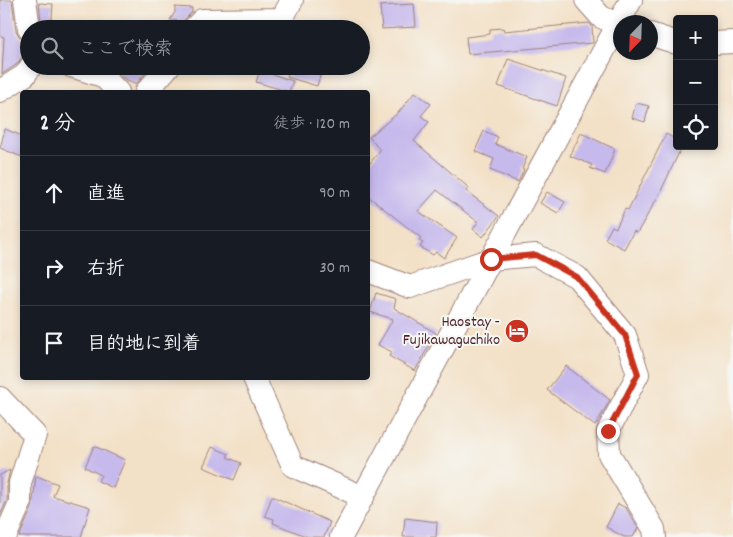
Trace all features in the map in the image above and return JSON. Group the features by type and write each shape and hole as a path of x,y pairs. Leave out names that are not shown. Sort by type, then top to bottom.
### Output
{"street":[{"path":"25,0 28,20"},
{"path":"202,20 277,19 283,17 292,0"},
{"path":"586,0 601,17 613,22"},
{"path":"624,15 631,0"},
{"path":"341,537 613,36"},
{"path":"658,37 673,42"},
{"path":"718,43 733,42"},
{"path":"0,90 25,75"},
{"path":"100,75 116,90"},
{"path":"148,90 160,75"},
{"path":"370,272 410,287 491,259 536,255 577,277 625,335 638,374 608,431 609,454 654,529 655,537"},
{"path":"255,380 293,466 363,497"},
{"path":"0,398 35,435 20,483 20,503 6,537"}],"building":[{"path":"0,0 12,0 16,31 20,37 20,60 16,65 2,74 4,37 0,36"},
{"path":"39,3 53,4 52,20 41,20"},
{"path":"414,4 416,27 382,29 380,6"},
{"path":"175,7 192,8 192,12 184,20 170,20 175,12"},
{"path":"589,23 592,26 593,43 468,54 466,37 490,34 490,29 503,28 504,31"},
{"path":"508,59 566,78 557,106 498,86"},
{"path":"120,75 144,75 136,84"},
{"path":"258,75 275,75 293,81 290,90 282,90 256,82"},
{"path":"288,75 320,75 317,86 287,77"},
{"path":"415,92 431,104 421,116 429,122 414,141 469,188 466,191 499,216 483,237 473,229 478,222 437,190 418,211 457,238 444,258 436,252 433,255 420,247 423,243 419,241 421,238 370,198 370,163 380,150 370,136 398,113"},
{"path":"636,103 649,106 645,122 632,118"},
{"path":"5,129 20,135 20,156 0,148"},
{"path":"484,131 498,137 495,144 527,157 522,169 524,170 518,182 490,170 494,159 475,151"},
{"path":"581,133 615,149 605,174 590,168 592,165 570,156"},
{"path":"666,134 673,138 673,150 680,150 659,195 637,233 634,231 624,249 605,239 612,226 616,228 625,209 628,210"},
{"path":"547,192 565,202 558,213 540,203"},
{"path":"376,293 396,299 394,308 436,333 415,371 389,356 392,352 378,345 393,319 370,312"},
{"path":"566,366 610,400 595,426 547,390"},
{"path":"94,446 125,460 113,488 98,481 101,475 85,467"},
{"path":"212,447 229,454 227,457 241,463 234,480 203,467"},
{"path":"10,470 7,483 7,500 0,516 0,475"},
{"path":"36,476 58,484 53,496 90,507 81,537 19,537 32,508"},
{"path":"272,496 330,522 324,537 308,537 273,523 274,519 265,516"},
{"path":"618,504 626,508 638,528 633,537 624,537 606,527"},
{"path":"405,518 437,522 436,537 403,537"}],"place":[{"name":"Haostay - Fujikawaguchiko","path":"517,331"}],"route":[{"path":"491,259 536,255 577,277 625,335 638,374 608,431"}]}
